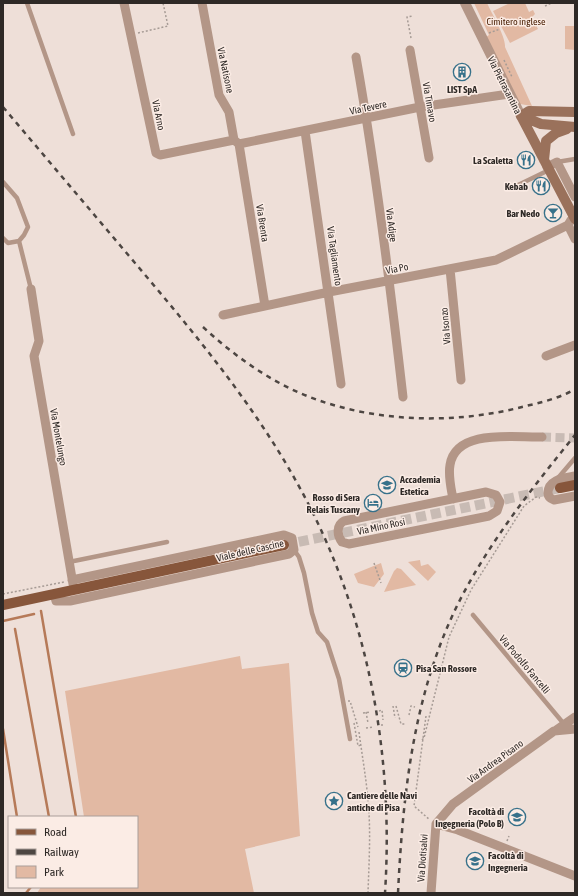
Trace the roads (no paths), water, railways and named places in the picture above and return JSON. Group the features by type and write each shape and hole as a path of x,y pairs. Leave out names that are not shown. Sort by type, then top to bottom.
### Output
{"main road":[{"path":"521,116 528,111 575,112"},
{"path":"521,116 541,124 573,127"},
{"name":"Via Pietrasantina","path":"521,116 547,166 571,198 572,219"},
{"path":"547,166 546,141 556,132 573,127"},
{"path":"559,484 575,486"},
{"name":"Viale delle Cascine","path":"3,604 54,594 73,585 284,545"}],"street":[{"name":"Via Arno","path":"124,3 156,153 160,155 236,142"},
{"name":"Via Natisone","path":"202,3 219,95 229,112 236,142"},
{"name":"Via Pietrasantina","path":"464,3 521,116"},
{"name":"Via Timavo","path":"410,50 429,158"},
{"name":"Via Adige","path":"356,57 367,118 403,397"},
{"name":"Via Tevere","path":"236,142 305,131 420,108 509,94"},
{"name":"Via Tagliamento","path":"305,131 341,384"},
{"name":"Via Brenta","path":"236,142 265,306"},
{"name":"Via Pietrasantina","path":"557,162 571,198"},
{"path":"547,166 557,162"},
{"name":"Via Pietrasantina","path":"572,219 575,239"},
{"name":"Via Po","path":"224,315 328,292 496,260 572,219"},
{"name":"Via Isonzo","path":"450,269 461,380"},
{"name":"Via Montelungo","path":"31,289 39,341 34,356 73,585"},
{"path":"546,356 575,345"},
{"path":"453,499 450,466 454,454 468,441 479,438 542,437"},
{"path":"575,476 559,484 551,485 549,495 554,500 575,496"},
{"name":"Via Mino Rosi","path":"490,493 496,495 500,504 495,513 485,517 349,544 342,542 338,536 341,522 344,521 453,499 490,493"},
{"name":"Viale delle Cascine","path":"54,594 56,601 70,601 289,554 294,550 292,538 284,535 73,585"},
{"path":"554,732 575,717"},
{"name":"Via Andrea Pisano","path":"436,824 453,804 554,732 575,729"},
{"path":"436,824 458,830 575,876"},
{"name":"Via Diotisalvi","path":"431,893 436,824"}],"lane":[{"path":"27,3 73,134"},
{"path":"557,162 575,159"},
{"path":"514,187 547,166"},
{"path":"3,182 17,198 28,227 24,235 18,241 8,243 3,238"},
{"path":"18,241 31,289"},
{"path":"559,484 575,458"},
{"path":"69,562 167,542"},
{"path":"294,550 299,557 304,573 312,613 318,632 327,642 339,679 350,739"},
{"name":"Via Podolfo Fancelli","path":"473,615 564,724"}],"waterway":[{"path":"41,611 76,816"},
{"path":"3,621 34,614"},
{"path":"15,629 49,816"},
{"path":"3,729 17,816"},
{"path":"26,893 30,888"}],"tunnel":[{"path":"542,437 575,438"},
{"path":"284,545 560,488"}],"railway":[{"path":"3,107 158,290 224,372 265,430 283,459 301,490 324,537 344,585 372,686 380,737 385,789 387,841 385,893"},
{"path":"203,327 244,360 289,388 317,400 376,414 406,418 467,417 539,403 575,389"},
{"path":"398,893 403,816 408,778 414,741 432,667 446,631 474,574 529,493 575,435"}],"place":[{"name":"LIST SpA","path":"462,72"},
{"name":"La Scaletta","path":"526,160"},
{"name":"Kebab","path":"541,186"},
{"name":"Bar Nedo","path":"553,213"},
{"name":"Accademia Estetica","path":"387,485"},
{"name":"Rosso di Sera Relais Tuscany","path":"373,503"},
{"name":"Pisa San Rossore","path":"403,668"},
{"name":"Cantiere delle Navi antiche di Pisa","path":"334,801"},
{"name":"Facoltà di Ingegneria (Polo B)","path":"517,817"},
{"name":"Facoltà di Ingegneria","path":"475,861"}],"park label":[{"name":"Cimitero inglese","path":"516,21"}]}
